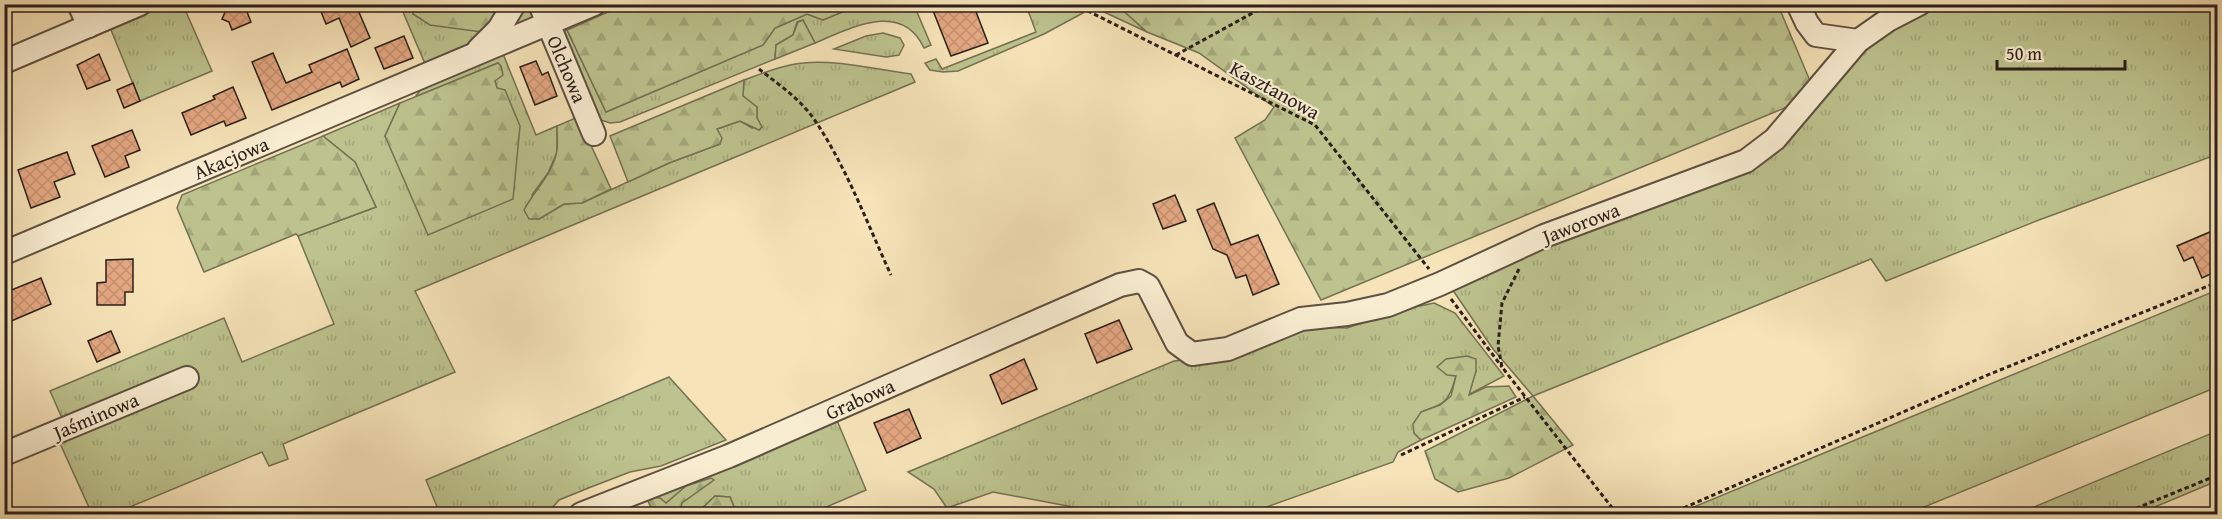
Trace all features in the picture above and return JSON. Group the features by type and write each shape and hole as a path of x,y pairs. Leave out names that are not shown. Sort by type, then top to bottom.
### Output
{"street":[{"path":"79,4 89,26"},
{"path":"4,62 140,4"},
{"name":"Akacjowa","path":"458,63 484,46 514,4"},
{"name":"Akacjowa","path":"4,253 458,63 544,14 594,4"},
{"path":"1798,4 1816,35 1858,41"},
{"name":"Jaworowa","path":"1138,281 1148,286 1177,343 1192,354 1228,348 1301,319 1347,314 1388,305 1440,284 1544,236 1746,161 1775,139 1858,41 1888,20 1919,4"},
{"name":"Olchowa","path":"544,14 594,134"},
{"name":"Grabowa","path":"581,514 729,456 1120,285 1138,281"},
{"name":"Jaśminowa","path":"4,454 187,378"}],"path":[{"name":"Kasztanowa","path":"1074,4 1315,125 1617,514"},
{"path":"1176,55 1269,4"},
{"path":"759,69 788,92 813,117 838,161 891,276"},
{"path":"1502,367 1498,346 1502,303 1524,261"},
{"path":"1670,514 1990,374 2217,282"},
{"path":"1401,455 1525,397"},
{"path":"2122,514 2217,475"}],"green space":[{"path":"1564,4 1565,8 1573,4 1778,5 1816,95 1321,300 1235,138 1265,120 1274,107 1199,53 1147,32 1117,5"},
{"path":"161,5 183,5 212,71 140,101 109,25"},
{"path":"400,5 413,5 413,14 489,33 468,47 426,66"},
{"path":"413,5 495,5 498,23 489,33 430,25 413,14"},
{"path":"624,5 859,5 823,20 807,14 775,28 763,45 606,112 567,30"},
{"path":"859,5 914,5 931,45 924,48 914,33 903,25 889,21 860,25 815,43 803,20 797,22 793,35 776,45 775,59 620,122 610,123 595,118 554,35 567,30 606,112 763,45 775,28 807,14 823,20"},
{"path":"1026,5 1066,5 1083,13 1044,34 958,71 930,70 925,63 936,59 942,69 1036,32"},
{"path":"1089,5 1117,5 1147,32"},
{"path":"1933,5 2217,5 2218,149 2213,156 2039,220 1886,281 1871,259 1533,396 1493,349 1450,286 1569,236 1742,170 1870,41 1902,19"},
{"path":"524,6 529,8 535,19 510,30"},
{"path":"803,20 815,43 775,59 776,45 793,35 798,22"},
{"path":"883,33 900,38 904,45 899,55 886,57 834,49 866,36"},
{"path":"501,49 536,135 557,126 557,152 548,173 532,195 539,219 564,204 582,203 669,163 720,144 717,129 740,121 752,128 762,127 757,118 757,107 743,96 744,80 781,67 828,62 911,74 915,82 415,291 455,372 283,444 288,459 269,466 262,452 113,514 92,514 58,439 69,434 50,391 224,318 242,362 334,324 298,236 376,207 355,162 323,136 400,103 385,136 497,88 495,81 498,63 415,97 422,88"},
{"path":"498,63 503,75 495,81 497,88 505,90 520,126 513,199 428,235 385,136 400,103"},
{"path":"744,80 743,96 757,107 757,118 762,127 759,130 740,121 717,129 722,138 720,144 669,163 628,182 610,136"},
{"path":"578,117 611,189 582,203 564,204 539,219 529,219 524,210 552,166 557,147 557,126"},
{"path":"323,136 355,162 376,207 298,236 296,234 204,272 177,208 182,195"},
{"path":"2217,290 2217,387 1907,514 1677,514"},
{"path":"1434,303 1455,313 1504,376 1468,395 1476,371 1456,376 1445,400 1421,412 1414,433 1421,440 1398,452 1393,462 1247,514 1110,514 993,492 947,508 934,489 908,472 1174,361 1199,358 1293,330 1315,327 1347,328 1396,311"},
{"path":"1467,356 1476,359 1476,371 1469,395 1486,387 1509,386 1516,397 1421,440 1414,433 1413,424 1421,412 1440,405 1451,396 1456,376 1447,375 1437,367 1446,359"},
{"path":"669,377 726,440 661,466 630,472 559,500 547,514 440,514 426,480"},
{"path":"1533,396 1573,445 1509,478 1458,492 1435,479 1425,451"},
{"path":"836,418 866,490 810,514 737,514 730,497 715,496 696,514 679,514 681,503 713,480 666,504 647,497"},
{"path":"2217,431 2217,481 2138,514 2017,514"},
{"path":"711,478 714,480 682,503 679,514 654,514 646,497 660,498 666,503 686,486"},
{"path":"715,496 730,497 737,514 696,514"}],"building":[{"path":"222,4 244,4 251,22 232,30 229,22 222,19 225,12"},
{"path":"318,4 369,4 353,12 358,10 370,38 351,47 339,18 326,24"},
{"path":"940,4 973,4 988,43 951,56 932,8"},
{"path":"404,36 413,58 384,69 375,48"},
{"path":"347,49 359,79 342,87 340,82 272,110 252,62 273,53 286,83 312,72 309,65"},
{"path":"99,54 110,80 87,89 77,65"},
{"path":"536,61 542,75 548,72 557,96 535,105 520,67"},
{"path":"133,83 140,101 124,108 117,90"},
{"path":"233,87 246,118 226,126 224,121 191,135 182,113 215,99 213,96"},
{"path":"132,130 140,150 125,156 129,167 105,177 92,146"},
{"path":"67,152 75,174 54,182 60,197 31,208 18,170"},
{"path":"1175,195 1186,221 1163,229 1153,204"},
{"path":"1214,203 1231,245 1258,235 1279,284 1253,295 1246,275 1236,278 1227,255 1213,249 1197,210"},
{"path":"2217,229 2217,271 2202,278 2193,257 2184,261 2177,246"},
{"path":"133,259 133,292 125,292 125,305 97,305 97,283 106,282 106,260"},
{"path":"41,278 51,304 9,322 4,312 4,293"},
{"path":"1119,320 1132,349 1097,363 1085,334"},
{"path":"111,331 120,352 97,362 88,341"},
{"path":"1024,359 1037,389 1002,404 990,375"},
{"path":"909,409 921,438 887,453 874,423"}]}
